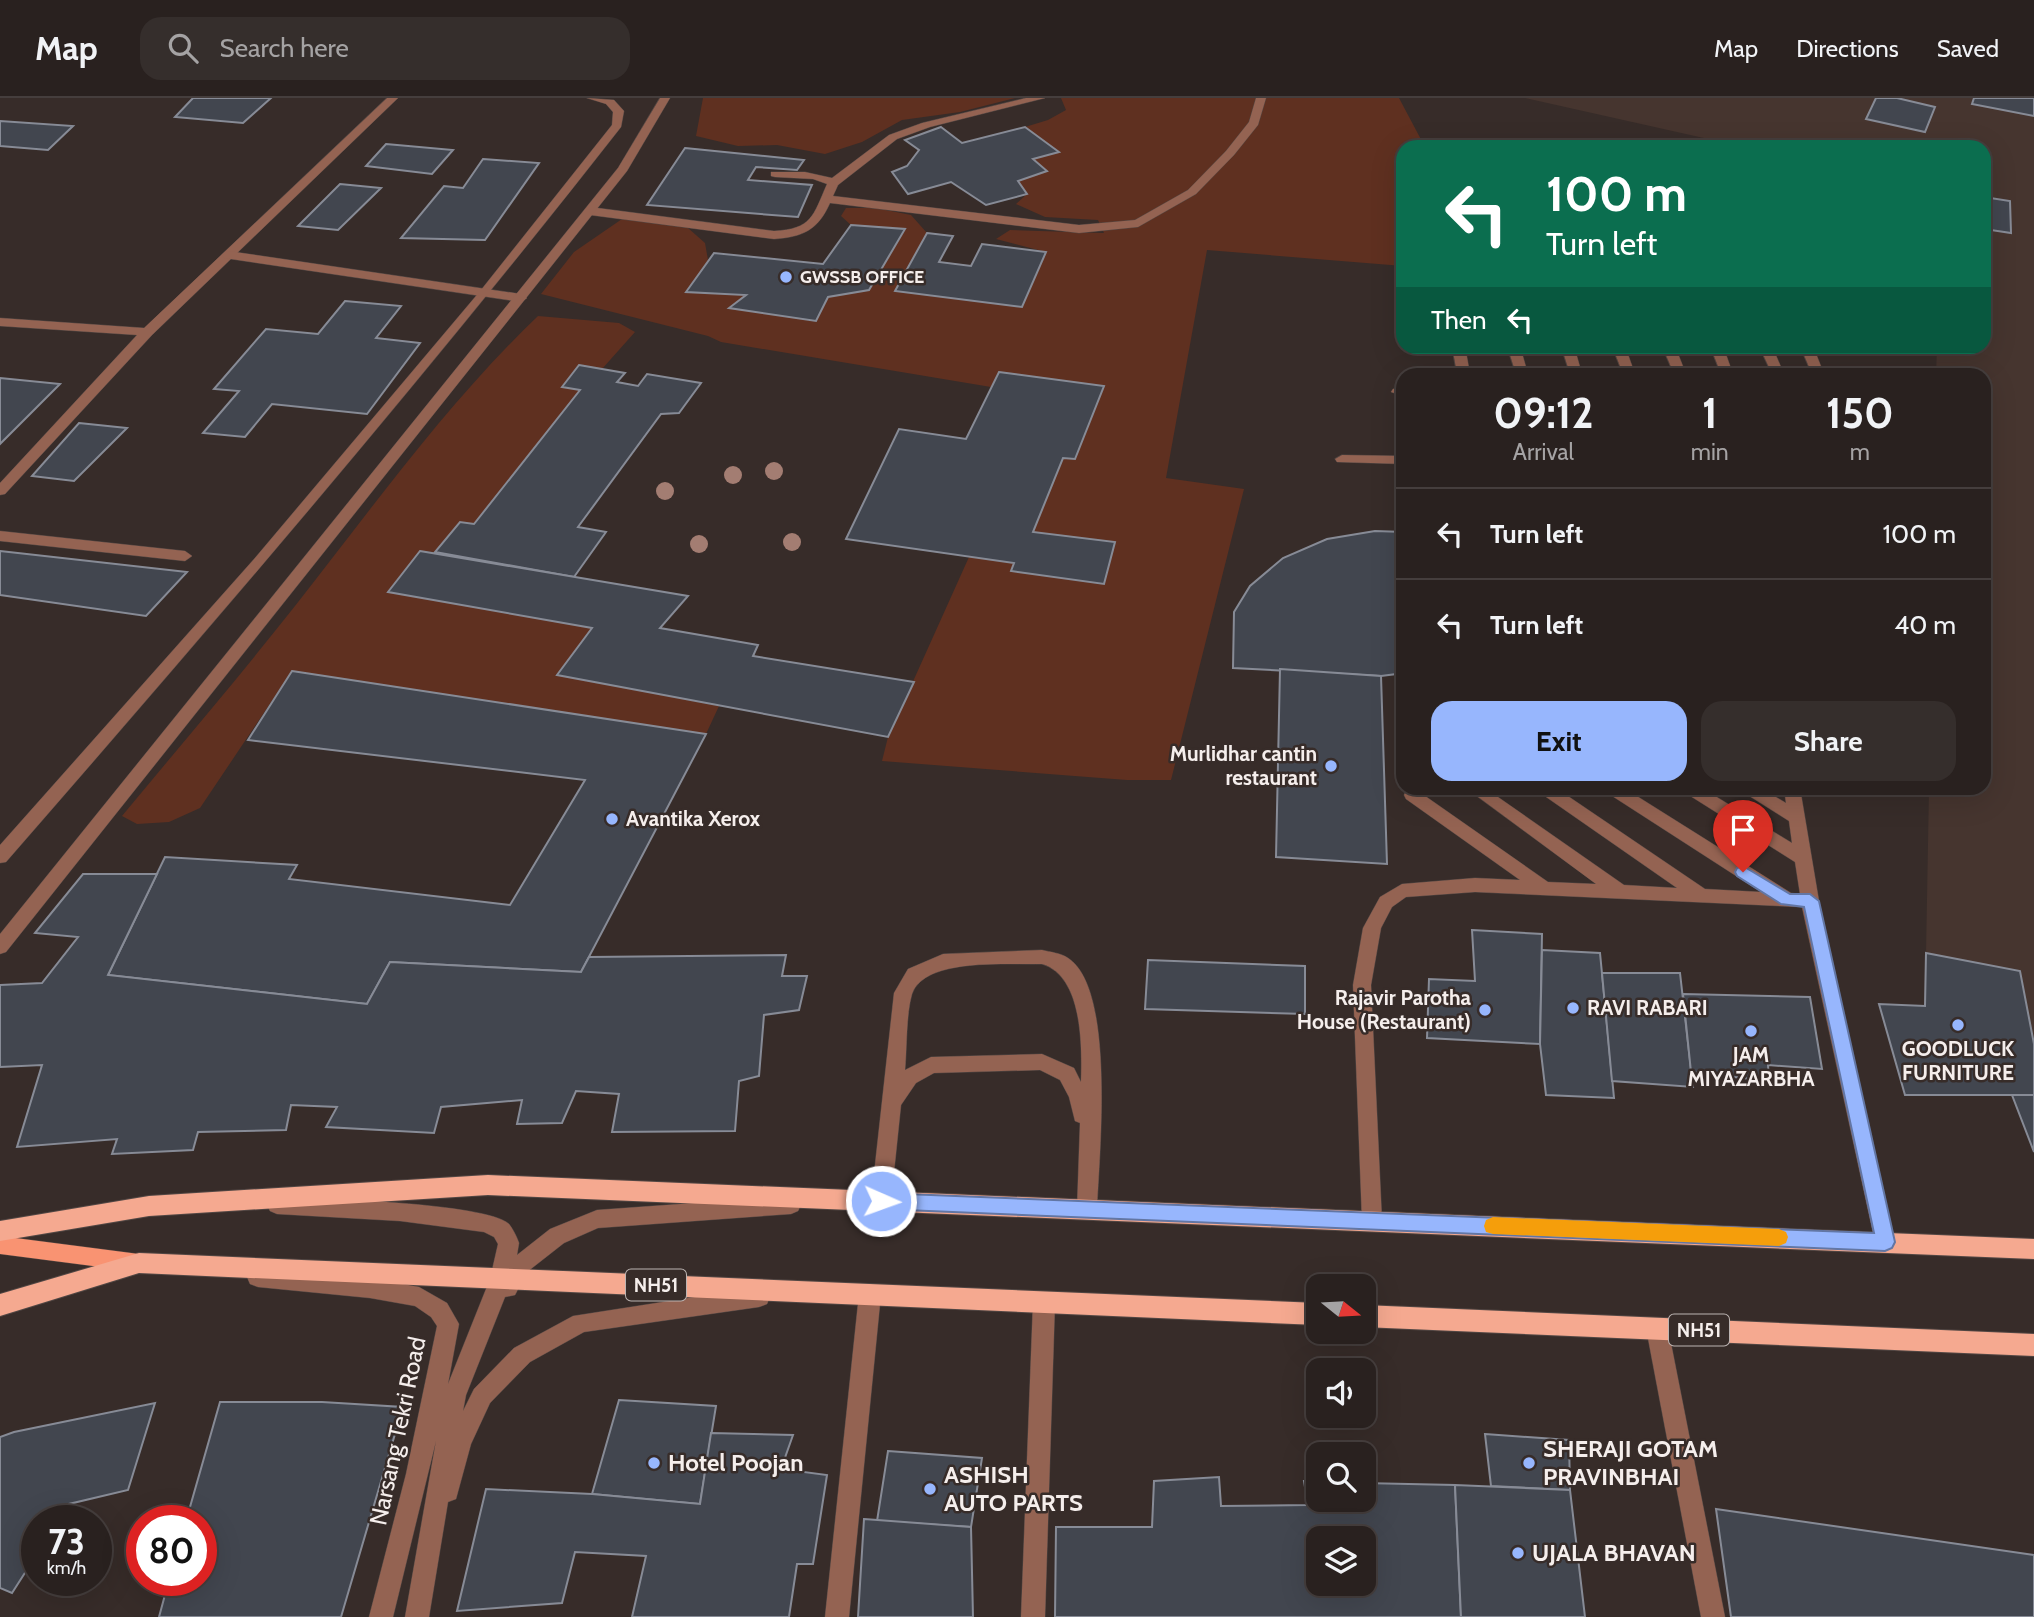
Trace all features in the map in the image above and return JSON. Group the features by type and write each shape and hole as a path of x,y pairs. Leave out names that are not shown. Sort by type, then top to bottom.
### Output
{"highway":[{"path":"0,1231 149,1206 488,1185 2034,1249"},
{"name":"NH51","path":"0,1305 139,1263 1306,1313"},
{"name":"NH51","path":"1376,1317 2034,1345"}],"main road":[{"path":"0,1245 139,1263"}],"street":[{"path":"0,491 147,332 393,98"},
{"path":"0,857 260,561 485,293 617,125 619,111 610,103 592,98"},
{"path":"0,947 623,169 664,98"},
{"path":"590,211 774,235 797,235 807,231 834,183 893,137 926,125 1040,98"},
{"path":"826,199 1079,229 1138,223 1192,192 1230,153 1254,123 1261,98"},
{"path":"775,174 814,177 834,183"},
{"path":"228,255 521,298"},
{"path":"0,322 147,332"},
{"path":"1342,459 1396,460"},
{"path":"0,536 185,556"},
{"path":"1412,795 1544,888"},
{"path":"1484,795 1620,892"},
{"path":"1555,795 1701,896"},
{"path":"1623,795 1787,900"},
{"path":"1701,795 1804,859"},
{"path":"1760,795 1797,818"},
{"path":"1793,795 1810,901 1885,1242"},
{"path":"1372,1221 1362,985 1371,928 1386,902 1402,891 1475,886 1810,901"},
{"path":"417,1474 507,1279 556,1236 597,1219 714,1209 881,1201 903,993 915,974 943,961 1042,957 1062,963 1078,984 1092,1044 1087,1209"},
{"path":"891,1105 909,1077 931,1065 1042,1062 1067,1074 1079,1097 1087,1162"},
{"path":"214,1202 400,1212 487,1223 500,1230 509,1243 507,1279"},
{"name":"Narsang Tekri Road","path":"139,1263 370,1288 419,1297 439,1310 448,1324 444,1354 381,1617"},
{"path":"417,1617 460,1443 482,1396 522,1355 581,1323 801,1292"},
{"path":"837,1617 870,1294"},
{"path":"1033,1617 1044,1302"},
{"path":"1657,1328 1713,1617"},
{"path":"417,1617 455,1395 473,1351"}],"shaded area":[{"path":"703,98 1015,98 960,112 902,120 862,142 825,154 777,145 738,146 696,136"},
{"path":"1061,98 1399,98 1421,140 1396,140 1396,265 1207,250 1166,478 1244,489 1171,780 1127,780 882,761 888,737 969,557 1014,563 1012,571 1104,584 1114,542 1033,532 1063,458 1075,459 1103,386 999,372 991,387 721,342 708,336 541,294 574,252 622,219 688,228 705,243 708,260 687,292 746,295 730,308 815,321 828,297 869,289 905,230 851,225 841,216 846,208 876,208 911,215 927,233 895,291 1021,307 1046,252 996,239 1010,230 1104,233 1098,220 1045,217 1016,204 1027,194 1018,181 1047,171 1033,159 1058,152 1025,127 1048,120 1066,110"},
{"path":"1525,98 1876,98 1867,119 1924,132 1935,107 1897,98 2034,98 2034,1044 2020,971 1926,953 1929,795 1991,795 1991,368 1936,368 1937,354 1991,354 1991,230 2011,232 2010,201 1991,198 1991,140 1713,140"},
{"path":"538,316 619,323 635,332 602,369 579,366 563,386 580,390 474,524 460,522 435,552 420,551 388,591 592,628 557,675 719,706 706,734 292,671 200,808 169,822 137,824 122,816 274,633 442,420"}],"building":[{"path":"193,98 271,98 243,123 175,117"},
{"path":"1876,98 1897,98 1935,107 1925,132 1866,119"},
{"path":"1974,98 2034,98 2034,116 1972,104"},
{"path":"0,121 73,126 48,150 0,146"},
{"path":"941,127 962,143 1025,127 1059,152 1033,159 1047,171 1018,181 1027,194 986,205 951,182 908,194 892,172 907,166 919,150 905,140"},
{"path":"386,144 453,150 432,174 366,166"},
{"name":"GWSSB OFFICE","path":"685,148 804,160 797,170 756,167 748,180 812,185 798,217 647,205"},
{"path":"483,159 539,163 485,240 401,238 444,186 463,188"},
{"path":"340,184 381,188 338,230 298,226"},
{"path":"1991,198 2010,201 2011,233 1991,230"},
{"name":"GWSSB OFFICE","path":"851,225 905,229 869,290 828,297 816,321 729,308 746,295 686,292 714,253 823,264"},
{"name":"GWSSB OFFICE","path":"927,233 953,236 939,262 971,266 982,244 1046,252 1022,307 895,291"},
{"path":"345,301 401,306 376,338 420,343 367,414 272,404 245,437 203,433 239,391 214,389 266,329 318,334"},
{"path":"579,365 625,373 617,382 638,386 647,374 701,383 679,413 661,414 578,527 606,532 574,577 435,552 460,522 474,524 580,390 562,387"},
{"path":"999,372 1104,386 1075,459 1063,458 1033,532 1115,542 1104,584 1011,571 1014,563 846,539 899,429 966,439"},
{"path":"0,378 60,384 0,444"},
{"path":"79,423 127,428 74,481 32,476"},
{"path":"1375,531 1396,532 1396,674 1381,676 1233,668 1234,612 1250,586 1283,558 1327,539"},
{"path":"0,551 187,572 146,616 0,595"},
{"path":"420,551 688,596 660,628 758,645 753,656 914,682 888,737 557,675 592,628 388,592"},
{"name":"Murlidhar cantin restaurant","path":"1280,669 1381,676 1387,864 1276,857"},
{"name":"Avantika Xerox","path":"292,671 706,734 581,972 390,962 367,1004 108,975 165,857 297,865 289,879 510,905 585,780 248,740"},
{"path":"83,874 157,874 108,975 367,1004 390,962 581,972 589,957 786,955 782,976 807,976 799,1010 764,1015 759,1076 739,1081 735,1131 612,1132 619,1094 576,1091 562,1123 517,1124 522,1100 441,1107 434,1133 326,1127 337,1107 291,1105 286,1130 198,1132 193,1150 112,1154 117,1139 17,1147 42,1065 0,1067 0,985 42,983 78,937 35,933"},
{"name":"Rajavir Parotha House (Restaurant)","path":"1472,930 1542,934 1540,1044 1427,1038 1429,979 1475,981"},
{"name":"RAVI RABARI","path":"1542,950 1600,953 1614,1098 1546,1095 1540,1044"},
{"name":"GOODLUCK FURNITURE","path":"1926,953 2020,971 2034,1044 2034,1095 1905,1095 1879,1004 1925,1006"},
{"path":"1148,960 1305,966 1305,1014 1145,1009"},
{"path":"1602,973 1680,973 1693,1087 1612,1081"},
{"name":"JAM MIYAZARBHA","path":"1683,994 1810,997 1822,1069 1768,1065 1769,1081 1691,1072"},
{"path":"2012,1095 2034,1095 2034,1152"},
{"name":"Hotel Poojan","path":"619,1400 716,1406 700,1504 592,1494"},
{"path":"220,1402 322,1402 403,1407 341,1617 159,1617 165,1596 217,1596 217,1505 191,1505"},
{"path":"155,1403 128,1490 68,1505 21,1505 21,1579 12,1593 0,1588 0,1437"},
{"path":"711,1433 793,1435 781,1469 827,1475 813,1564 797,1564 789,1617 632,1617 646,1556 575,1552 562,1603 457,1611 486,1489 592,1494 700,1504"},
{"name":"SHERAJI GOTAM PRAVINBHAI","path":"1485,1434 1569,1440 1570,1490 1491,1486"},
{"name":"ASHISH AUTO PARTS","path":"888,1451 982,1458 971,1527 877,1521"},
{"path":"1219,1477 1221,1506 1306,1505 1306,1512 1376,1512 1376,1483 1455,1485 1461,1617 1055,1617 1056,1527 1152,1527 1154,1481"},
{"name":"UJALA BHAVAN","path":"1455,1485 1570,1490 1585,1617 1461,1617"},
{"path":"1716,1509 2034,1555 2034,1617 1731,1617"},
{"path":"864,1519 971,1527 973,1617 858,1617"}],"slow traffic":[{"path":"1493,1226 1779,1237"}],"place":[{"name":"GWSSB OFFICE","path":"786,277"},
{"name":"Murlidhar cantin restaurant","path":"1331,766"},
{"name":"Avantika Xerox","path":"612,819"},
{"name":"RAVI RABARI","path":"1573,1008"},
{"name":"Rajavir Parotha House (Restaurant)","path":"1485,1010"},
{"name":"GOODLUCK FURNITURE","path":"1958,1025"},
{"name":"JAM MIYAZARBHA","path":"1751,1031"},
{"name":"Hotel Poojan","path":"654,1463"},
{"name":"SHERAJI GOTAM PRAVINBHAI","path":"1529,1463"},
{"name":"ASHISH AUTO PARTS","path":"930,1489"},
{"name":"UJALA BHAVAN","path":"1518,1553"}],"route":[{"path":"881,1201 1885,1242 1810,901 1787,900 1743,872"}]}
